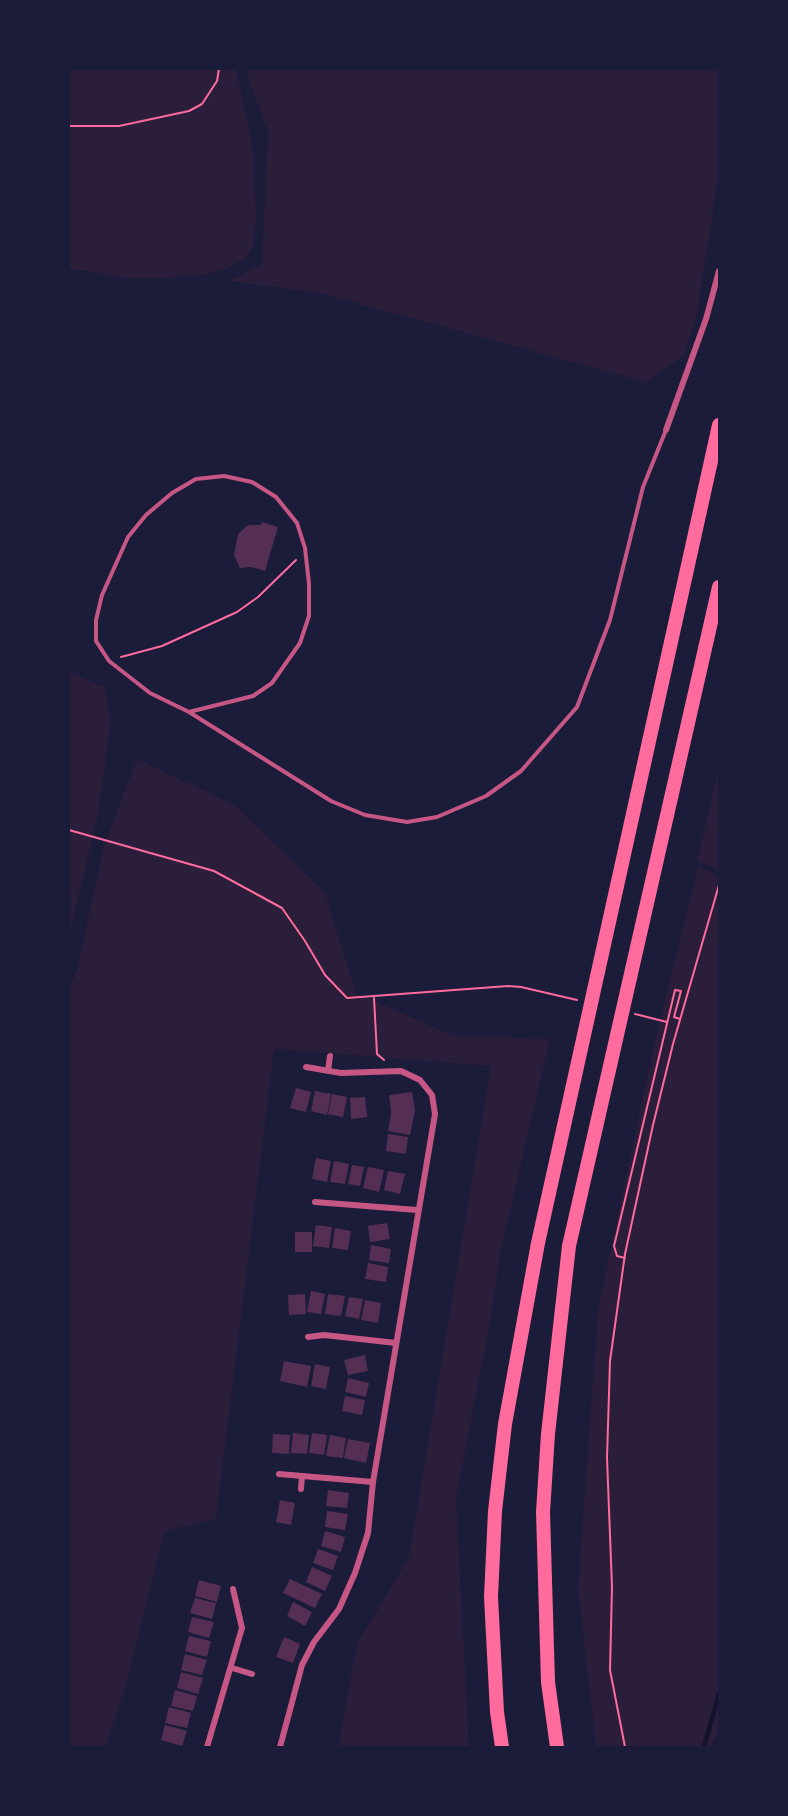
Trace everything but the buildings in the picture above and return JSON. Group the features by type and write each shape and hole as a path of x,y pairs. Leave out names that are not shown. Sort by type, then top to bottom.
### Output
{"highway":[{"path":"502,1747 497,1712 491,1597 495,1511 505,1424 538,1243 719,425"},
{"path":"557,1747 548,1682 543,1512 548,1434 569,1246 719,587"},
{"path":"698,681 719,620"}],"street":[{"path":"666,430 706,319 719,271"},
{"path":"328,1071 330,1056"},
{"path":"280,1747 302,1665 314,1642 339,1609 355,1573 368,1533 373,1482 417,1210 435,1114 432,1095 420,1080 400,1071 374,1074 306,1067"},
{"path":"315,1202 417,1210"},
{"path":"308,1337 324,1335 396,1343"},
{"path":"279,1474 373,1482"},
{"path":"301,1490 303,1476"},
{"path":"207,1747 242,1628 233,1589"},
{"path":"232,1668 252,1674"}],"lane":[{"path":"189,712 253,696 272,683 300,643 309,616 309,584 305,548 297,523 276,497 252,482 224,476 196,479 172,493 146,515 128,537 102,595 96,620 96,641 109,661 150,693 189,712 331,801 364,815 407,822 437,818 486,796 521,771 577,706 610,620 643,487 666,430"}],"path":[{"path":"69,126 119,126 189,111 202,104 217,81 219,69"},
{"path":"109,661 162,646 237,612 285,573 305,548"},
{"path":"69,830 214,871 282,908 337,991 347,998 374,998 508,986 542,992"},
{"path":"625,1747 610,1670 612,1587 608,1458 610,1361 625,1258 653,1125 680,1019 719,885"},
{"path":"625,1258 617,1256 614,1246 675,990 681,991 674,1017 680,1019"},
{"path":"374,998 377,1054 400,1071"}],"shaded area":[{"path":"69,69 236,69 254,154 256,220 253,247 244,259 229,268 204,275 167,278 123,278 69,268"},
{"path":"245,69 719,69 719,174 696,317 683,357 645,382 320,293 229,281 262,264 268,132"},
{"path":"69,672 105,687 111,722 98,815 69,935"},
{"path":"137,759 236,806 325,893 356,993 452,1035 550,1039 500,1254 491,1318 456,1498 469,1747 338,1747 357,1644 409,1557 491,1066 274,1049 216,1519 165,1531 129,1675 106,1747 69,1747 69,987 77,971 104,845"},
{"path":"719,769 719,870 697,861"},
{"path":"698,867 719,877 719,1729 711,1747 596,1747 578,1588 598,1309 658,1028"}],"waterway":[{"path":"704,1747 719,1694"}]}
